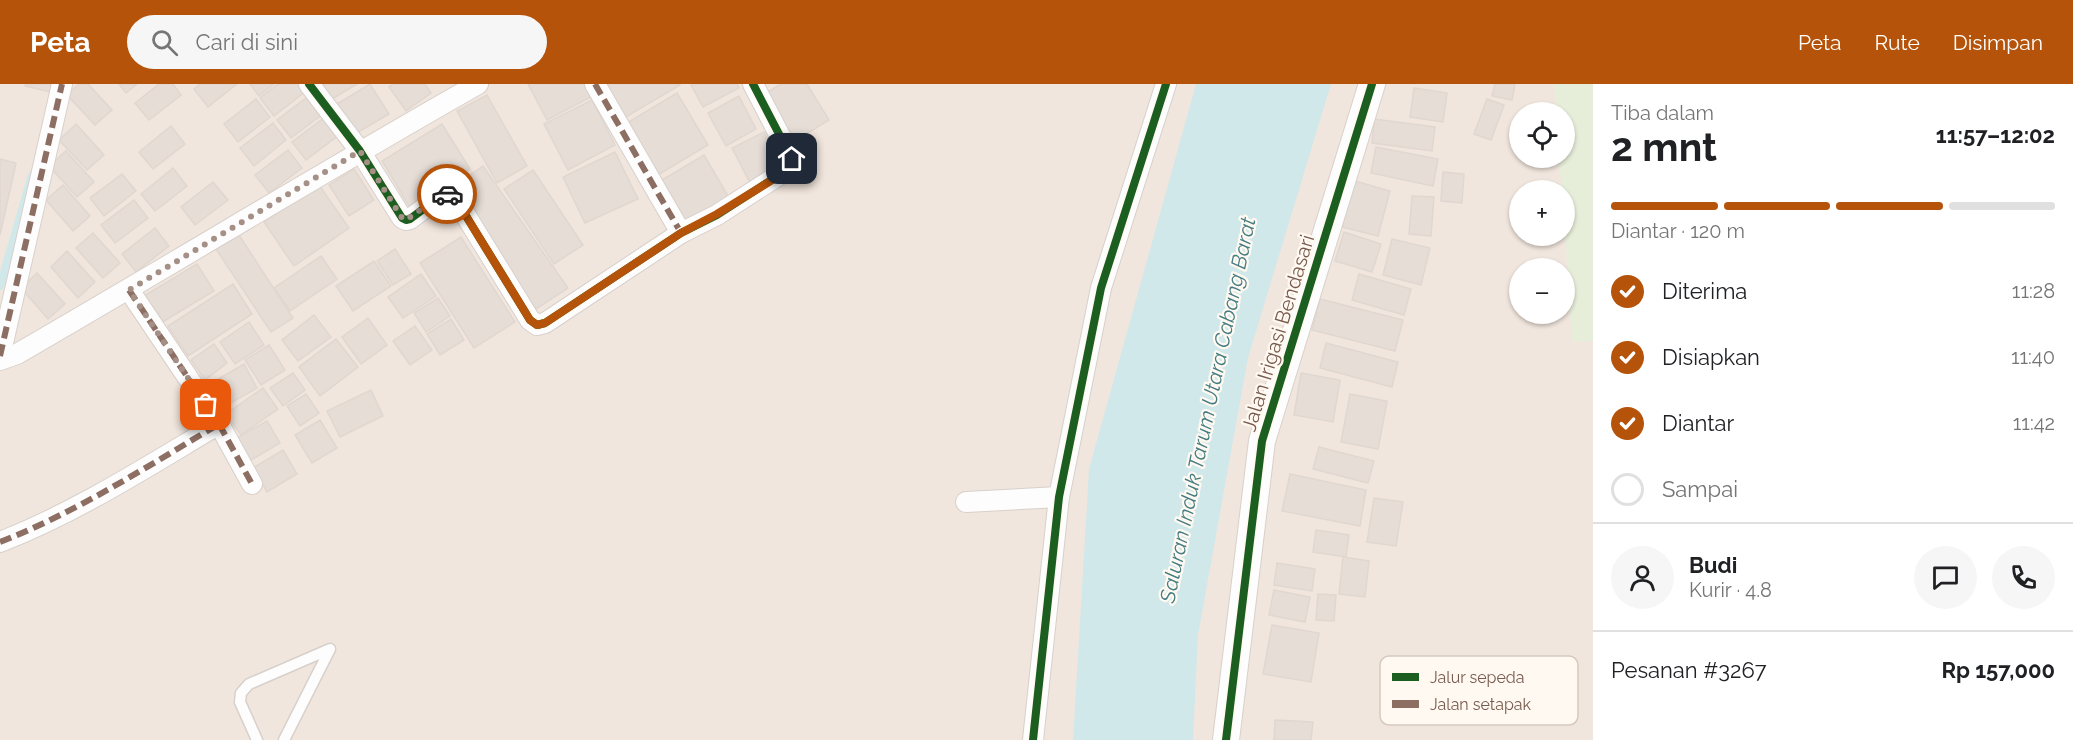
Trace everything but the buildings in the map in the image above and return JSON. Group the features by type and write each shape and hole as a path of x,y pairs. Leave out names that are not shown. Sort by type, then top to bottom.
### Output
{"street":[{"path":"62,84 0,358 17,354 129,290 360,151 478,84"},
{"path":"309,84 360,151 402,218 406,220 442,195 449,194 455,198 530,320 537,325 545,323 681,233 717,214 793,166 792,159 753,84"},
{"path":"595,84 681,233"},
{"path":"1033,740 1059,497 1101,288 1166,84"},
{"name":"Jalan Irigasi Bendasari","path":"1226,740 1262,441 1372,84"},
{"path":"129,290 219,424 252,484"},
{"path":"0,542 36,528 123,481 219,424"},
{"path":"966,502 1059,497"}],"lane":[{"path":"257,740 240,702 241,693 249,684 330,649 284,740"}],"shaded area":[{"path":"0,84 1593,84 1593,740 0,740"}],"green space":[{"path":"1554,84 1593,84 1593,341 1572,342 1571,324 1575,324 1575,258 1567,258 1566,246 1575,246 1575,180 1561,180 1560,168 1575,168 1575,102 1555,102"}],"water":[{"name":"Saluran Induk Tarum Utara Cabang Barat","path":"1196,84 1331,84 1248,358 1198,635 1193,740 1073,740 1089,469"}],"waterway":[{"path":"0,286 32,175"}],"marked path":[{"path":"0,356 62,84"},
{"path":"595,84 681,233"},
{"path":"129,290 219,424 252,484"},
{"path":"0,542 84,503 219,424"}],"cycle path":[{"path":"309,84 360,151 402,218 410,219 442,195 449,194 455,198 530,320 537,325 545,323 681,233 717,215 793,166 792,159 753,84"},
{"path":"1033,740 1059,497 1101,288 1166,84"},
{"path":"1226,740 1262,441 1372,84"}],"way so far":[{"path":"206,405 129,290 360,151 402,218 406,220 442,195 447,194"}],"route":[{"path":"447,194 455,198 530,320 537,325 545,323 681,233 717,214 790,169 793,166 792,159"}]}
